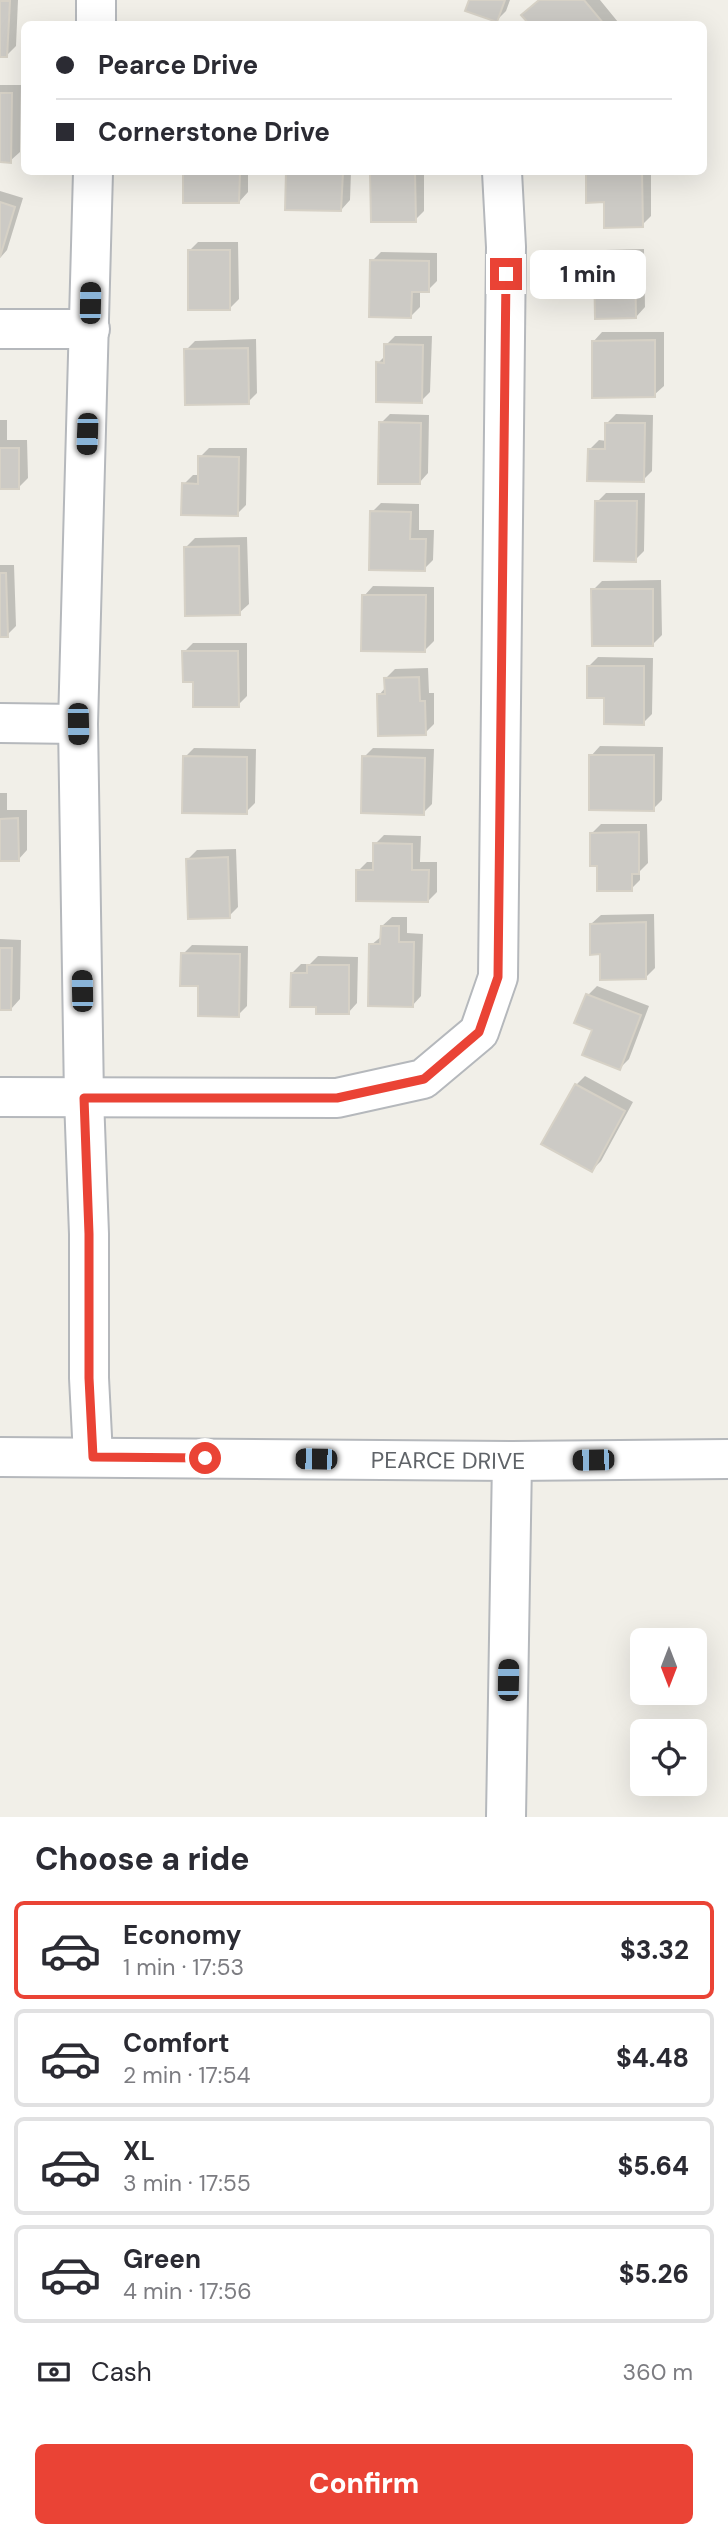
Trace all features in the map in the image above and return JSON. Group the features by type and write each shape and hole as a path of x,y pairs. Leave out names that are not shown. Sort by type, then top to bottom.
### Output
{"street":[{"path":"96,0 96,21"},
{"path":"93,175 78,724 89,1234 89,1378 93,1457"},
{"path":"0,1097 337,1098 424,1079 479,1032 498,977 506,247 502,175"},
{"path":"0,329 90,329"},
{"path":"0,723 78,724"},
{"name":"PEARCE DRIVE","path":"0,1457 512,1461 728,1459"},
{"path":"506,1817 512,1461"}],"building":[{"path":"469,0 505,0 497,21 465,11"},
{"path":"539,0 584,0 602,21 526,21 521,15"},
{"path":"0,1 10,1 7,57 0,57"},
{"path":"0,93 12,93 11,163 0,162"},
{"path":"183,175 240,175 239,203 183,203"},
{"path":"286,175 343,175 341,211 285,210"},
{"path":"370,175 415,175 416,222 371,222"},
{"path":"586,175 642,175 643,227 604,228 604,202 586,203"},
{"path":"0,202 15,207 0,257"},
{"path":"188,250 230,250 230,310 188,310"},
{"path":"594,258 635,258 636,318 595,319"},
{"path":"370,260 429,261 429,292 412,292 411,318 369,317"},
{"path":"655,340 655,397 592,398 592,341"},
{"path":"384,344 423,345 422,403 376,402 376,362 384,363"},
{"path":"248,348 249,404 185,405 184,349"},
{"path":"379,422 421,423 420,484 378,484"},
{"path":"605,423 645,423 644,482 587,481 588,449 605,449"},
{"path":"0,448 19,448 19,489 0,489"},
{"path":"198,456 239,457 238,516 181,515 182,483 198,484"},
{"path":"595,501 637,501 636,562 594,561"},
{"path":"370,511 411,512 410,539 426,539 425,571 369,570"},
{"path":"239,546 240,615 185,616 184,547"},
{"path":"0,573 6,573 8,637 0,637"},
{"path":"591,589 653,589 653,646 592,646"},
{"path":"362,595 426,595 425,652 361,651"},
{"path":"182,651 238,651 239,707 193,707 193,682 183,682"},
{"path":"587,666 644,666 644,725 604,724 604,698 587,698"},
{"path":"419,677 420,701 425,701 426,735 378,736 377,694 385,694 384,678"},
{"path":"589,755 654,755 654,811 589,810"},
{"path":"183,756 247,757 247,814 182,813"},
{"path":"362,756 425,758 424,815 361,813"},
{"path":"18,818 19,861 0,861 0,819"},
{"path":"639,832 639,874 632,874 632,891 597,891 597,866 590,866 590,833"},
{"path":"373,843 412,844 412,870 429,870 428,902 356,901 356,870 373,870"},
{"path":"228,857 230,918 188,919 186,859"},
{"path":"646,922 646,979 600,980 600,954 590,955 590,924"},
{"path":"381,926 399,926 399,942 414,942 413,1007 368,1006 369,944 380,944"},
{"path":"0,948 12,948 11,1010 0,1010"},
{"path":"181,953 240,954 239,1017 198,1016 198,986 180,986"},
{"path":"307,965 349,965 349,1014 316,1014 316,1007 290,1007 291,973 307,973"},
{"path":"586,994 641,1015 620,1070 582,1055 592,1030 574,1023"},
{"path":"575,1084 625,1111 592,1172 541,1144"}],"route":[{"path":"205,1458 93,1457 84,1098 337,1098 424,1079 479,1032 498,977 506,274"}]}
